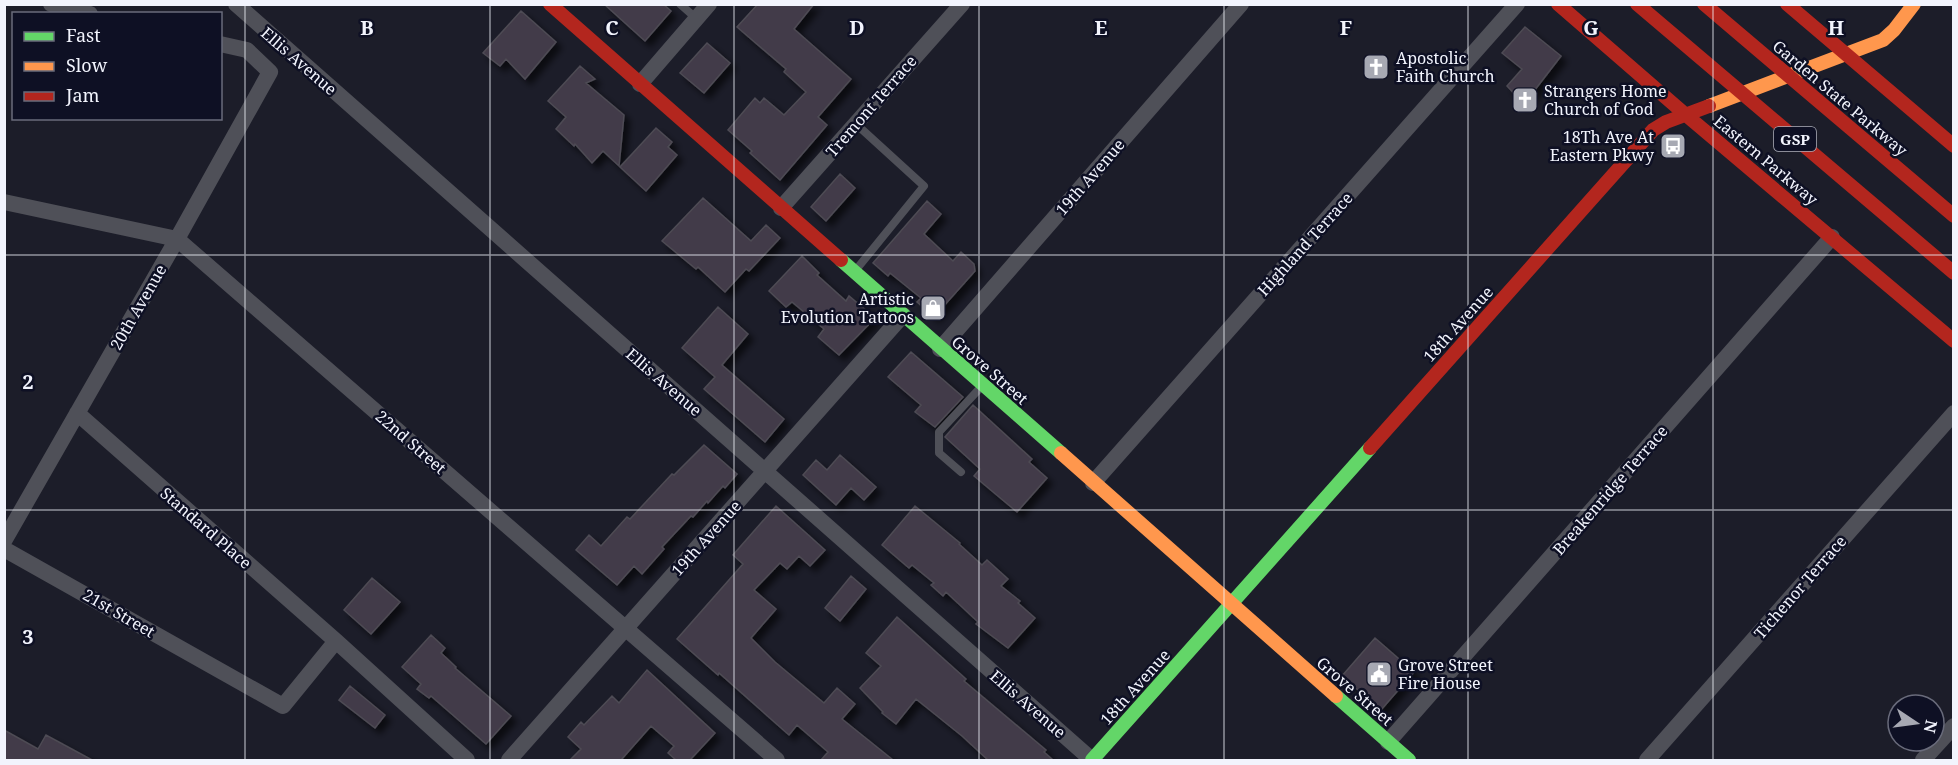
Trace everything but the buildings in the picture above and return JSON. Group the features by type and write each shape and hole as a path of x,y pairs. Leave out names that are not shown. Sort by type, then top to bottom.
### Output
{"main road":[{"name":"Grove Street","path":"550,4 1409,760"},
{"name":"Eastern Parkway","path":"1558,4 1953,340"},
{"name":"GSP","path":"1636,4 1953,273"},
{"name":"Garden State Parkway","path":"1704,4 1953,216"},
{"path":"1787,4 1953,146"},
{"name":"18th Avenue","path":"1092,760 1648,135 1659,126 1686,115 1883,40 1894,30 1914,4"}],"street":[{"path":"51,4 82,12"},
{"name":"Ellis Avenue","path":"236,4 1092,760"},
{"path":"640,84 709,4"},
{"name":"Tremont Terrace","path":"781,208 962,4"},
{"name":"19th Avenue","path":"940,349 1240,4"},
{"name":"Highland Terrace","path":"1093,483 1517,4"},
{"name":"Ellis Avenue","path":"222,44 247,50 270,72"},
{"name":"20th Avenue","path":"4,541 270,72"},
{"name":"22nd Street","path":"4,202 177,239 777,760"},
{"name":"Breakenridge Terrace","path":"1388,742 1832,237"},
{"name":"19th Avenue","path":"509,760 903,315"},
{"name":"Standard Place","path":"77,413 336,642"},
{"name":"Tichenor Terrace","path":"1647,760 1953,413"},
{"name":"21st Street","path":"4,549 283,706 336,642"},
{"path":"336,642 467,760"},
{"path":"1923,760 1953,726"}],"lane":[{"path":"680,4 697,19"},
{"path":"854,272 924,186 856,124"},
{"path":"961,472 939,453 939,432 982,385"}],"traffic: fast":[{"path":"841,260 1061,453"},
{"path":"1092,760 1370,448"},
{"path":"1336,696 1409,760"}],"traffic: slow":[{"path":"1709,106 1883,40 1894,30 1914,4"},
{"path":"1061,453 1336,696"}],"traffic: jam":[{"path":"550,4 841,260"},
{"path":"1558,4 1954,341"},
{"path":"1637,4 1954,273"},
{"path":"1704,4 1954,216"},
{"path":"1787,4 1954,146"},
{"path":"1370,448 1653,130 1666,122 1709,106"}],"place":[{"name":"Apostolic Faith Church","path":"1376,67"},
{"name":"Strangers Home Church of God","path":"1525,100"},
{"name":"18Th Ave At Eastern Pkwy","path":"1673,146"},
{"name":"Artistic Evolution Tattoos","path":"933,308"},
{"name":"Grove Street Fire House","path":"1379,674"}]}
